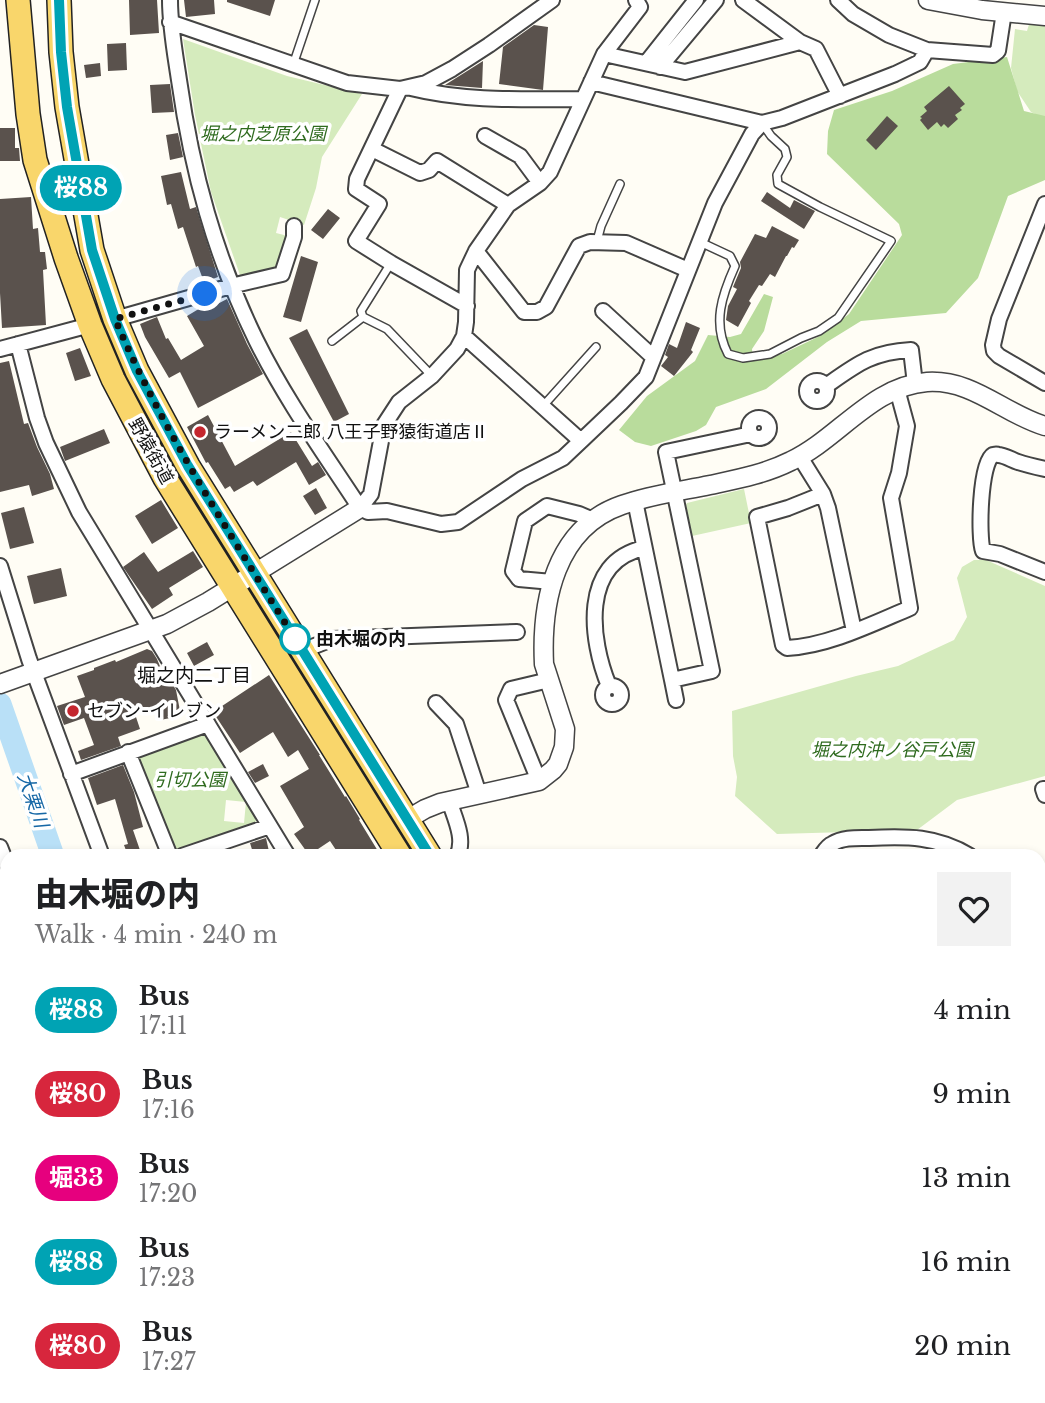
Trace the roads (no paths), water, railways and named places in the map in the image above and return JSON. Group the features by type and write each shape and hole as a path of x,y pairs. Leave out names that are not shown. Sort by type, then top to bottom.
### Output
{"main road":[{"name":"野猿街道","path":"19,0 26,103 36,160 61,245 113,379 165,478 396,849"},
{"name":"野猿街道","path":"59,0 67,107 92,250 115,319 137,371 188,466 426,849"}],"street":[{"path":"170,0 170,22 184,117 202,197 231,286 273,372 360,508 368,512 387,511 441,524 457,523 522,479 563,458 621,403 646,377 715,203 752,134 762,123"},
{"path":"467,306 391,264 356,241 379,204 356,189 357,179 405,88 426,83 470,58 552,0"},
{"path":"653,65 696,0"},
{"path":"653,65 716,0"},
{"path":"743,0 800,42 816,49 840,96"},
{"path":"838,0 853,14 889,35 927,50 993,55 998,51 1004,12"},
{"path":"928,0 1045,16"},
{"path":"0,684 150,631 185,615 360,508 371,494 383,425 399,402 432,376 457,349 464,336 467,270 476,251 508,205 540,183 550,172 604,54 640,2"},
{"path":"170,22 347,83 473,98 582,99"},
{"path":"604,54 685,72 800,42"},
{"path":"590,82 762,123 782,118 895,74 920,62 927,50"},
{"path":"485,136 520,156 540,183"},
{"path":"372,149 420,173 429,170 437,161 508,205"},
{"path":"1045,204 999,319 993,345 999,356 1045,383"},
{"path":"115,319 282,274 294,237 294,226"},
{"path":"476,251 524,312 537,312 546,307 579,246 590,242 626,243 688,270"},
{"path":"603,311 653,357"},
{"path":"0,349 90,324"},
{"path":"464,336 581,441"},
{"path":"18,344 37,418 55,465 91,534 284,849"},
{"path":"826,386 864,359 911,349 915,384"},
{"path":"408,819 449,800 539,781 558,764 565,736 564,721 544,664 545,629 552,582 559,562 574,538 593,520 620,505 761,474 816,447 868,406 897,388 915,384 940,382 962,386 1045,426"},
{"path":"822,494 789,508 757,517 783,645 787,648 816,643 854,631 910,608 891,498 899,473 907,426 897,388"},
{"path":"672,680 712,671 666,452 751,434"},
{"path":"1044,568 983,551 979,525 984,480 989,459 993,455 999,454 1045,469"},
{"path":"800,457 828,508 854,631"},
{"path":"635,501 676,700"},
{"path":"552,582 519,579 513,571 525,521 547,506 593,520"},
{"path":"609,686 598,652 595,616 597,592 613,563 623,555 644,548"},
{"path":"0,566 28,674 99,849"},
{"path":"302,651 332,639 517,632"},
{"path":"539,781 506,700 511,689 549,681"},
{"path":"436,703 456,724 479,794"},
{"path":"71,774 208,724"},
{"path":"128,752 167,849"},
{"path":"1045,789 1045,795"},
{"path":"449,800 461,849"},
{"path":"203,849 270,826"},
{"path":"827,849 831,844 846,839 907,836 936,841 958,849"}],"lane":[{"path":"293,65 315,0"},
{"path":"700,242 730,256 736,266 723,295 720,332 728,354 743,358 770,354 819,331 838,318 891,241 778,184 777,175 787,157 785,149 762,123"},
{"path":"597,243 601,226 620,184"},
{"path":"391,264 361,311 363,317 387,329 432,376"},
{"path":"331,341 363,317"},
{"path":"544,407 596,346"},
{"path":"588,354 596,362"}],"waterway":[{"name":"大栗川","path":"0,704 51,849"}],"place":[{"name":"ラーメン二郎 八王子野猿街道店Ⅱ","path":"200,432"},
{"name":"由木堀の内","path":"295,639"},
{"name":"セブン-イレブン","path":"73,711"}],"district":[{"name":"堀之内二丁目","path":"194,675"}],"park label":[{"name":"堀之内芝原公園","path":"263,134"},
{"name":"堀之内沖ノ谷戸公園","path":"892,750"},
{"name":"引切公園","path":"190,780"}]}
